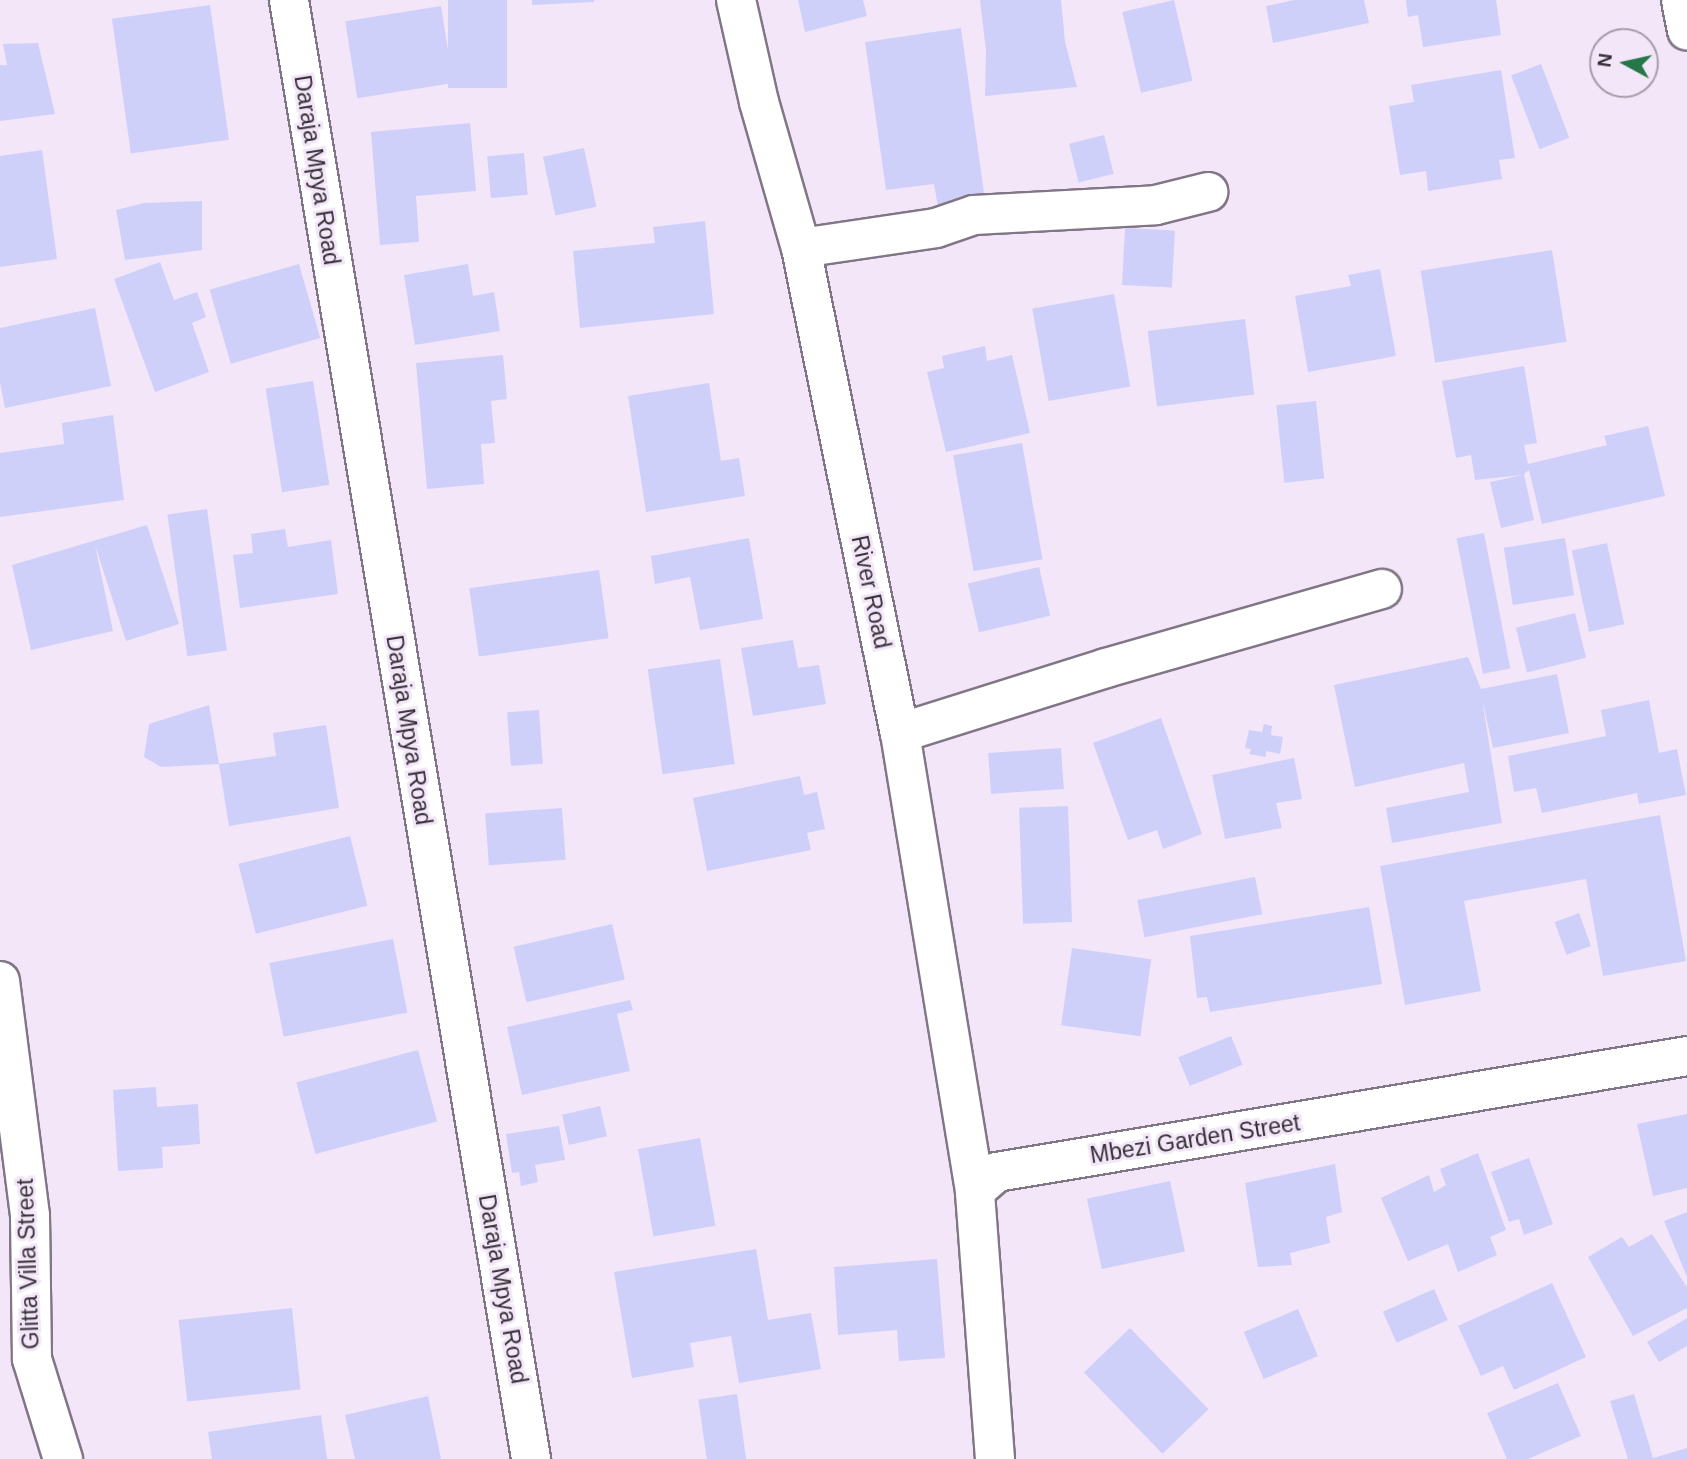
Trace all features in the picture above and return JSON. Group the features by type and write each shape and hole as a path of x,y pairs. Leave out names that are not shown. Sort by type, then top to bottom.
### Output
{"street":[{"name":"Daraja Mpya Road","path":"289,0 531,1459"},
{"name":"River Road","path":"736,0 759,102 801,248 900,733 975,1191"},
{"path":"1681,0 1687,30"},
{"path":"801,248 936,228 974,215 1156,205 1209,192"},
{"path":"900,733 1106,668 1382,589"},
{"name":"Glitta Villa Street","path":"0,981 30,1216 32,1359 63,1459"},
{"name":"Mbezi Garden Street","path":"975,1191 997,1172 1007,1170 1687,1056"},
{"path":"975,1191 995,1459"}],"building":[{"path":"448,0 507,0 507,88 448,88"},
{"path":"532,0 594,0 594,2 532,5"},
{"path":"798,0 863,0 867,16 805,32"},
{"path":"980,0 1061,0 1065,42 1077,87 985,96 986,51"},
{"path":"1174,0 1193,81 1141,93 1122,12"},
{"path":"1294,0 1364,0 1369,23 1273,43 1266,6"},
{"path":"1406,0 1496,0 1501,35 1423,47 1418,15 1408,17"},
{"path":"210,5 229,140 131,153 112,19"},
{"path":"441,6 453,83 357,98 345,21"},
{"path":"961,28 985,200 938,207 934,184 886,190 865,42"},
{"path":"38,43 55,114 0,121 0,65 7,65 3,44"},
{"path":"1541,64 1569,138 1539,149 1511,75"},
{"path":"1501,70 1515,158 1499,160 1502,179 1428,191 1426,171 1400,175 1389,106 1414,102 1411,85"},
{"path":"470,123 476,191 416,196 419,242 380,245 371,132"},
{"path":"1104,135 1114,174 1079,183 1069,144"},
{"path":"584,148 596,207 555,215 543,157"},
{"path":"42,150 57,259 0,267 0,156"},
{"path":"524,153 528,195 491,198 487,156"},
{"path":"202,201 202,250 125,260 116,210 144,203"},
{"path":"705,221 714,314 580,328 573,251 655,243 653,227"},
{"path":"1125,228 1175,231 1172,288 1122,285"},
{"path":"1552,250 1567,342 1435,363 1421,271"},
{"path":"160,262 174,300 197,292 206,317 192,323 209,372 155,392 114,279"},
{"path":"299,264 320,338 231,364 210,290"},
{"path":"468,264 473,296 494,292 500,331 415,345 404,275"},
{"path":"1380,269 1396,356 1308,372 1295,296 1351,286 1348,275"},
{"path":"1114,294 1130,387 1049,401 1032,308"},
{"path":"95,308 111,386 5,408 0,383 0,328"},
{"path":"1245,319 1254,394 1157,406 1148,331"},
{"path":"985,346 987,361 1012,355 1030,433 946,452 927,372 944,368 942,356"},
{"path":"503,355 507,399 491,401 495,443 481,444 484,484 427,489 416,363"},
{"path":"1524,366 1537,443 1524,445 1528,464 1607,445 1604,436 1648,426 1665,496 1542,524 1529,470 1524,474 1534,520 1501,528 1490,482 1522,475 1475,480 1471,455 1456,458 1442,381"},
{"path":"313,381 329,485 282,492 266,389"},
{"path":"709,383 721,461 739,458 745,496 646,512 628,396"},
{"path":"1316,401 1324,479 1284,483 1276,405"},
{"path":"113,415 124,500 0,517 0,453 64,444 62,423"},
{"path":"1022,443 1042,559 974,571 953,455"},
{"path":"207,509 227,651 187,656 167,515"},
{"path":"147,525 179,624 126,641 95,545 113,631 31,650 12,565"},
{"path":"285,529 288,547 331,540 338,594 240,608 233,555 253,553 251,534"},
{"path":"1484,533 1510,668 1483,674 1457,538"},
{"path":"749,538 763,619 700,630 690,577 655,584 651,556"},
{"path":"1565,538 1574,595 1513,605 1504,548"},
{"path":"1607,543 1624,624 1589,632 1572,550"},
{"path":"1039,567 1050,616 979,632 968,583"},
{"path":"599,570 609,638 479,657 469,588"},
{"path":"1575,613 1586,658 1527,672 1516,628"},
{"path":"793,640 798,668 819,665 826,704 753,716 741,648"},
{"path":"1468,657 1481,689 1557,674 1569,733 1493,748 1482,699 1502,823 1392,843 1386,808 1469,792 1464,763 1355,787 1334,685"},
{"path":"720,659 735,764 662,774 648,669"},
{"path":"1649,700 1659,753 1677,749 1686,795 1639,804 1637,793 1542,813 1536,788 1514,792 1508,756 1606,736 1601,710"},
{"path":"209,705 219,764 161,767 144,757 149,724"},
{"path":"539,710 543,764 511,766 507,712"},
{"path":"1161,718 1202,834 1163,849 1157,830 1128,840 1093,743"},
{"path":"1264,724 1272,726 1271,735 1283,737 1280,754 1266,751 1266,757 1249,754 1251,749 1245,748 1249,730 1262,732"},
{"path":"326,725 339,808 229,826 219,764 276,756 273,733"},
{"path":"1061,748 1064,789 991,794 988,753"},
{"path":"1294,758 1302,799 1276,803 1282,828 1225,839 1212,775"},
{"path":"800,776 804,795 817,792 825,829 807,833 811,850 707,871 693,798"},
{"path":"1068,806 1072,922 1023,924 1019,808"},
{"path":"562,808 566,860 489,865 485,813"},
{"path":"1660,815 1686,961 1603,976 1586,879 1464,901 1481,991 1405,1005 1380,866"},
{"path":"350,836 367,906 256,934 238,864"},
{"path":"1255,877 1262,914 1144,937 1137,900"},
{"path":"1369,907 1382,984 1210,1012 1207,997 1197,998 1190,936"},
{"path":"1579,913 1591,946 1567,955 1555,922"},
{"path":"612,924 625,980 526,1002 514,947"},
{"path":"393,939 407,1013 284,1037 269,963"},
{"path":"1072,948 1151,959 1140,1036 1061,1025"},
{"path":"630,1000 633,1010 617,1014 630,1071 522,1095 507,1027"},
{"path":"1231,1036 1243,1065 1190,1086 1178,1057"},
{"path":"418,1050 437,1121 315,1154 296,1083"},
{"path":"156,1087 157,1107 198,1104 200,1144 162,1147 163,1168 118,1171 113,1090"},
{"path":"600,1106 607,1136 569,1145 562,1115"},
{"path":"1687,1114 1687,1188 1653,1196 1637,1124"},
{"path":"559,1126 565,1160 535,1165 538,1182 521,1186 519,1172 512,1173 506,1134"},
{"path":"700,1138 715,1226 653,1237 638,1149"},
{"path":"1478,1153 1506,1230 1490,1237 1497,1255 1458,1272 1448,1244 1408,1261 1381,1198 1429,1175 1434,1192 1446,1185 1440,1169"},
{"path":"1529,1158 1553,1224 1524,1235 1519,1219 1509,1222 1491,1172"},
{"path":"1335,1164 1342,1212 1326,1217 1330,1243 1290,1253 1292,1265 1258,1267 1245,1183"},
{"path":"1170,1181 1185,1251 1102,1269 1087,1199"},
{"path":"1687,1212 1687,1277 1664,1221"},
{"path":"1652,1234 1687,1287 1687,1308 1633,1336 1588,1257 1622,1237 1629,1247"},
{"path":"756,1249 768,1320 811,1313 821,1369 739,1383 731,1336 690,1343 694,1367 632,1378 614,1272"},
{"path":"937,1259 945,1358 899,1361 897,1330 838,1335 834,1267"},
{"path":"1552,1283 1586,1357 1514,1390 1503,1366 1481,1376 1458,1326"},
{"path":"1434,1289 1448,1320 1397,1343 1383,1312"},
{"path":"292,1308 301,1390 187,1401 179,1320"},
{"path":"1298,1309 1318,1356 1264,1379 1244,1332"},
{"path":"1687,1318 1687,1346 1659,1362 1647,1342"},
{"path":"1130,1328 1208,1409 1162,1454 1084,1372"},
{"path":"1558,1383 1581,1436 1528,1459 1507,1459 1487,1413"},
{"path":"737,1394 746,1459 707,1459 698,1399"},
{"path":"1634,1394 1653,1458 1687,1448 1687,1459 1628,1459 1610,1401"},
{"path":"428,1396 441,1459 355,1459 345,1415"},
{"path":"321,1415 327,1459 212,1459 208,1432"}]}
